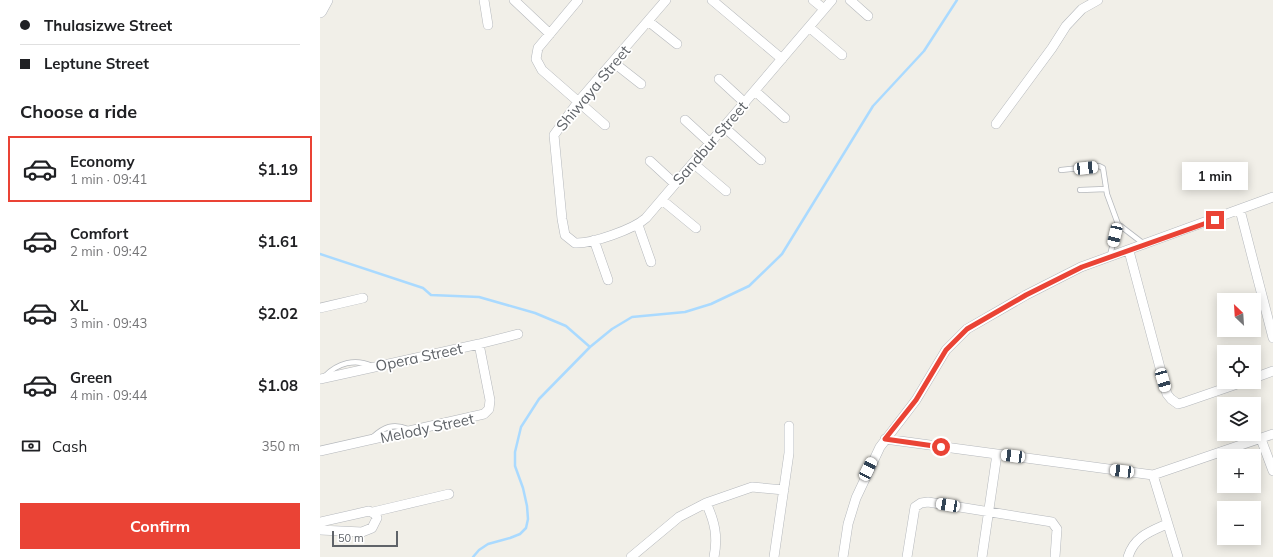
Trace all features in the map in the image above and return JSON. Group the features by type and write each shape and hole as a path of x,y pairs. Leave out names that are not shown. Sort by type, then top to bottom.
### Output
{"street":[{"path":"320,11 326,0"},
{"path":"484,0 488,25"},
{"path":"514,0 550,34"},
{"path":"578,0 538,48 536,60 542,70 605,125"},
{"name":"Shiwaya Street","path":"566,235 562,219 554,135 578,102 666,0"},
{"path":"712,0 782,59"},
{"path":"813,0 824,9"},
{"name":"Sandbur Street","path":"566,235 575,243 594,240 638,224 646,218 832,0"},
{"path":"850,0 868,16"},
{"path":"996,124 1052,48 1066,26 1077,13 1098,0"},
{"path":"648,21 677,44"},
{"path":"809,27 842,55"},
{"path":"613,62 641,84"},
{"path":"719,79 745,103"},
{"path":"755,91 785,118"},
{"path":"685,120 710,143"},
{"path":"724,127 761,160"},
{"path":"650,161 675,184"},
{"path":"693,163 726,191"},
{"path":"843,557 848,524 856,498 873,460 885,439 916,400 946,350 967,329 1061,277 1110,257 1273,197"},
{"path":"662,200 696,228"},
{"path":"1240,210 1273,338"},
{"path":"638,224 651,262"},
{"path":"594,240 608,280"},
{"path":"1129,251 1150,335 1167,394 1178,404 1223,389"},
{"path":"320,308 363,298"},
{"name":"Opera Street","path":"321,379 518,334"},
{"name":"Melody Street","path":"320,451 477,417 488,412 490,400 479,344"},
{"path":"1261,375 1273,371"},
{"path":"774,557 790,453 789,426"},
{"path":"1273,434 1261,439 1273,471"},
{"path":"885,439 1152,475 1255,441"},
{"path":"982,557 997,454"},
{"path":"1152,475 1178,557"},
{"path":"631,557 641,554 678,517 706,503 752,487 784,490"},
{"path":"320,522 364,512 373,512 450,494"},
{"path":"706,503 715,526 717,542 714,557"},
{"path":"907,557 915,507 921,503 934,503 1052,522 1057,529 1055,557"},
{"path":"320,530 358,532 368,531 375,524 376,518 373,512"},
{"path":"1128,557 1137,539 1167,524"}],"lane":[{"path":"1061,170 1098,166 1103,168 1106,189 1118,224 1110,257"},
{"path":"1080,190 1106,189"},
{"path":"1118,224 1145,245"}],"waterway":[{"path":"473,557 479,550 488,544 520,534 526,528 528,519 527,506 523,488 515,466 515,452 521,427 539,399 590,347 612,329 632,317 685,312 711,304 749,286 782,254 873,106 924,51 957,0"},
{"path":"320,254 423,288 431,295 479,297 535,313 566,326 590,347"}],"route":[{"path":"941,447 885,439 916,400 946,350 967,329 1026,295 1082,267 1215,220"}]}
